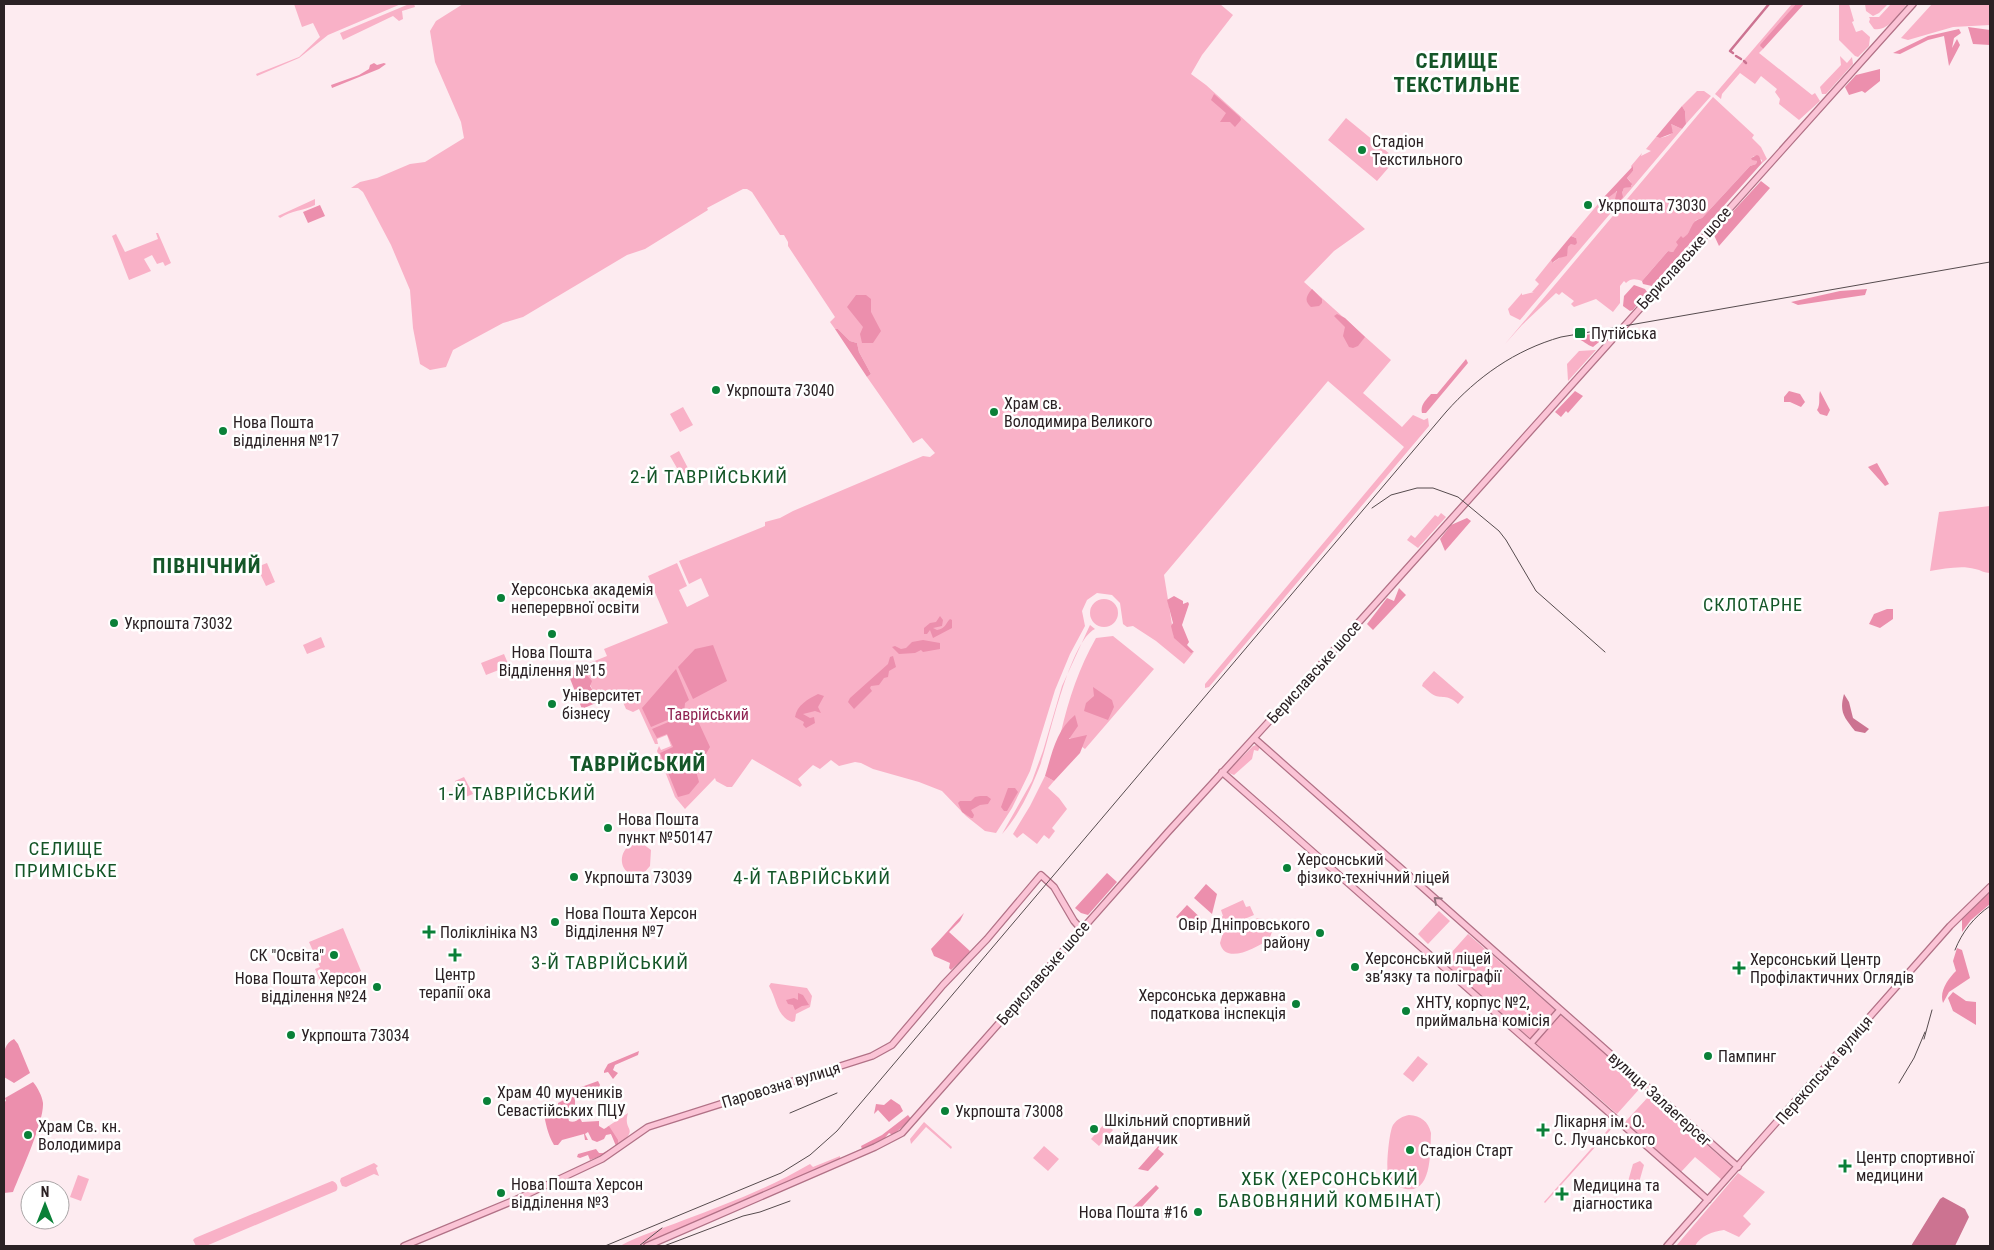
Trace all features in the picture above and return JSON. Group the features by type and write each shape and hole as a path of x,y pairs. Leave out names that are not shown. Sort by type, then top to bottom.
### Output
{"main road":[{"name":"Бериславське шосе","path":"647,1246 898,1136 918,1116 1081,929 1914,4"},
{"name":"вулиця Залаегерсег","path":"1254,738 1738,1167"},
{"path":"1222,772 1531,1042 1708,1200"},
{"name":"Паровозна вулиця","path":"404,1246 515,1200 596,1162 614,1152 648,1127 885,1051 892,1046 954,972 987,939 1041,875 1054,887 1074,921 1081,929"},
{"name":"Перекопська вулиця","path":"1667,1246 1950,926 1990,887"},
{"path":"1531,1042 1560,1010"}],"green space":[{"path":"294,4 401,4 328,35 299,58 257,76 256,74 299,57 320,37 313,23 302,27"},
{"path":"409,4 414,4 415,7 402,11 403,19 399,21 393,16 343,40 340,33"},
{"name":"Таврійський","path":"463,4 1220,4 1233,15 1202,55 1191,74 1206,85 1365,229 1334,251 1304,282 1391,360 1363,393 1402,427 1413,415 1424,420 1428,418 1429,426 1209,687 1205,688 1205,684 1404,447 1328,381 1164,575 1174,637 1193,653 1184,664 1156,641 1133,626 1127,627 1123,624 1120,603 1112,595 1097,593 1087,600 1082,611 1085,626 1070,654 1055,690 1030,771 1012,808 996,833 985,831 966,816 942,791 919,782 873,769 861,763 855,762 839,766 831,760 820,769 813,765 798,779 802,785 800,787 752,759 732,787 727,787 716,781 715,778 685,809 675,797 657,751 659,746 661,750 671,746 667,735 657,739 658,744 655,744 639,709 633,712 626,709 618,691 613,696 605,699 604,690 595,695 584,672 569,676 567,672 607,656 604,649 668,623 648,576 677,563 687,586 679,590 687,607 709,596 701,578 689,584 679,561 765,526 765,522 780,518 923,456 930,457 935,453 922,438 913,443 867,377 871,374 859,352 857,343 850,341 838,329 835,329 830,322 835,317 788,246 784,235 780,235 752,192 747,189 743,189 707,208 708,210 645,249 627,255 523,317 503,323 453,350 446,367 430,370 420,364 413,328 410,290 391,245 363,192 358,188 351,188 360,182 377,178 410,164 425,162 464,138 461,122 435,62 430,31 436,21"},
{"path":"1792,4 1796,4 1761,47 1763,49 1759,53 1812,95 1815,93 1820,101 1799,120 1779,104 1780,99 1775,92 1777,89 1761,76 1755,84 1740,73 1722,94 1721,99 1715,94"},
{"path":"1839,4 1849,4 1856,32 1862,30 1870,37 1869,46 1858,57 1839,40"},
{"path":"1865,4 1888,4 1873,16 1866,11"},
{"path":"1891,4 1907,4 1888,25 1884,28 1874,29 1869,22 1869,17 1879,17"},
{"path":"1932,4 1990,4 1990,25 1953,27 1908,40 1901,38"},
{"path":"1840,56 1847,63 1852,57 1853,64 1826,94 1822,94 1820,87 1841,65"},
{"path":"1697,91 1704,91 1711,96 1686,124 1685,111 1682,106"},
{"path":"1713,97 1754,135 1752,138 1761,147 1767,159 1762,163 1762,160 1754,156 1751,158 1757,161 1756,164 1750,166 1702,218 1696,220 1673,252 1668,251 1642,281 1634,279 1626,283 1624,281 1620,286 1620,303 1613,312 1596,299 1574,307 1571,304 1574,301 1562,292 1559,295 1556,293 1505,344"},
{"name":"Стадіон Текстильного","path":"1346,118 1396,159 1377,181 1328,140"},
{"path":"1671,124 1682,129 1520,320 1510,315 1508,309 1522,293 1522,295 1534,292 1532,292 1539,284 1535,280 1551,260 1552,263 1567,252 1568,247 1576,238 1571,236 1604,197 1608,198 1616,191 1617,193 1622,193 1624,188 1632,186 1627,178 1633,171 1631,166 1642,153 1641,156 1651,151 1646,149 1656,137 1665,137 1673,132 1670,127"},
{"path":"315,199 315,205 289,213 280,218 278,216"},
{"path":"156,233 158,233 171,263 165,266 163,262 157,264 152,255 144,259 151,271 129,280 112,236 116,234 125,252 158,239"},
{"path":"1596,350 1568,381 1567,364 1579,351"},
{"path":"683,407 693,425 680,432 670,414"},
{"path":"679,451 689,470 681,475 670,456"},
{"path":"1990,506 1990,573 1964,567 1930,571 1939,512"},
{"path":"1441,513 1446,517 1418,548 1407,540 1411,535 1415,538 1435,515 1438,517"},
{"path":"267,563 275,582 266,586 257,567"},
{"path":"1104,599 1114,603 1118,613 1114,623 1104,627 1094,623 1090,613 1094,603"},
{"path":"1090,625 1095,629 1086,637 1080,647"},
{"path":"1113,636 1154,669 1085,749 1061,732 1064,719 1080,672 1096,638"},
{"path":"321,637 325,647 307,654 303,645"},
{"path":"504,654 509,666 486,675 481,663"},
{"path":"1434,671 1464,697 1458,704 1451,699 1435,696 1422,686"},
{"path":"1068,672 1041,763 1020,809 1002,834 1032,781 1062,686"},
{"path":"1256,745 1260,747 1258,751 1254,750 1252,759 1234,775 1229,773 1228,771"},
{"path":"1045,776 1054,781 1048,788 1067,809 1052,828 1055,831 1049,839 1044,835 1037,844 1023,833 1017,838 1013,834"},
{"path":"464,777 473,794 463,798 455,781"},
{"path":"631,844 643,844 651,850 650,866 643,874 630,874 622,863 623,855"},
{"path":"1243,900 1246,907 1250,906 1254,915 1223,928 1219,918 1223,916 1221,910"},
{"path":"1439,911 1450,921 1428,944 1418,934"},
{"path":"1258,918 1266,920 1271,926 1272,932 1268,940 1241,953 1228,953 1223,950 1220,943 1223,933"},
{"name":"СК \"Освіта\"","path":"343,928 361,971 322,985 315,969 320,967 309,942"},
{"path":"1468,934 1642,1086 1617,1114 1443,962"},
{"path":"771,983 807,988 812,996 810,1007 796,1014 795,1021 792,1022 787,1019 778,1007 769,986"},
{"path":"1418,1056 1428,1064 1413,1082 1403,1074"},
{"path":"1650,1095 1733,1168 1722,1180 1695,1157 1681,1172 1625,1122"},
{"path":"628,1113 627,1124 630,1132 618,1146 607,1127"},
{"name":"Стадіон Старт","path":"1409,1115 1423,1120 1428,1125 1431,1133 1428,1171 1425,1179 1419,1186 1412,1189 1396,1185 1389,1177 1387,1171 1389,1142 1393,1125 1400,1118"},
{"path":"924,1122 952,1147 951,1149 926,1127 911,1144 910,1139"},
{"path":"1105,1123 1113,1130 1099,1146 1091,1139"},
{"path":"1613,1124 1614,1126 1545,1203 1544,1202"},
{"path":"1044,1146 1059,1159 1048,1171 1033,1158"},
{"path":"840,1156 840,1159 641,1246 620,1246 643,1235 748,1195 810,1164 813,1167"},
{"path":"1640,1161 1644,1165 1638,1186 1631,1188 1627,1185 1633,1164"},
{"path":"374,1163 378,1166 376,1168 379,1176 374,1174 346,1187 342,1186 341,1178"},
{"path":"1738,1173 1765,1192 1743,1216 1751,1224 1739,1237 1724,1230 1707,1235 1700,1239 1695,1246 1676,1246"},
{"path":"78,1175 89,1179 81,1201 70,1197"},
{"path":"332,1181 337,1185 336,1191 206,1246 196,1246 193,1240 195,1238"}],"shaded area":[{"path":"1796,4 1804,4 1763,49 1760,45"},
{"path":"1968,27 1990,30 1990,45 1973,44"},
{"path":"1959,29 1961,33 1954,38 1952,48 1957,39 1960,45 1949,66 1944,36 1928,40 1900,54 1893,53 1928,36"},
{"path":"374,63 377,65 386,64 379,69 332,88 331,85 359,75 369,69 370,65"},
{"path":"1880,69 1880,81 1865,93 1862,91 1849,95 1845,87 1856,75"},
{"path":"1214,94 1240,117 1241,120 1235,127 1230,122 1220,122 1226,113 1211,100"},
{"path":"1682,106 1685,111 1686,124 1682,129 1671,124 1673,133 1660,138 1656,137"},
{"path":"1757,155 1762,163 1652,286 1643,284 1642,281 1668,251 1673,252 1678,245 1676,242 1681,236 1683,238 1686,236 1693,224 1702,218 1750,166 1756,164 1757,161 1751,158"},
{"path":"1633,166 1633,171 1627,178 1632,184 1631,187 1624,188 1623,197 1617,205 1614,203 1617,191 1608,198 1604,197"},
{"path":"1761,181 1770,188 1719,246 1713,233"},
{"path":"320,205 325,216 308,223 303,212"},
{"path":"1571,236 1576,238 1577,243 1575,245 1571,244 1568,247 1567,256 1559,258 1552,263 1551,260"},
{"path":"1634,285 1645,289 1647,292 1633,310 1630,311 1623,306 1624,296"},
{"path":"1312,289 1322,299 1322,303 1319,306 1311,307 1307,303 1307,296"},
{"path":"1867,289 1865,295 1798,305 1791,302 1840,291"},
{"path":"856,295 866,295 871,299 871,312 881,331 873,343 862,343 860,334 863,327 847,307"},
{"path":"1337,314 1345,318 1365,337 1358,346 1349,347 1343,336 1345,327 1334,316"},
{"path":"835,329 838,329 850,341 857,343 859,352 871,374 867,377"},
{"path":"1597,333 1600,339 1593,347 1577,339 1580,336"},
{"path":"1466,359 1468,363 1426,413 1422,413 1425,401 1431,394 1437,394"},
{"path":"1575,391 1583,396 1568,413 1566,411 1561,417 1555,412"},
{"path":"1789,391 1800,394 1805,402 1801,407 1790,402 1784,402 1784,397"},
{"path":"1820,391 1830,410 1827,416 1820,414 1817,410"},
{"path":"1877,463 1889,484 1885,486 1868,467"},
{"path":"1467,518 1471,521 1445,551 1440,539 1451,525"},
{"path":"1399,588 1406,595 1373,630 1367,624 1387,598 1394,601"},
{"path":"1174,596 1183,601 1183,604 1188,602 1189,604 1182,625 1189,642 1187,645 1194,652 1191,653 1174,638 1171,626 1173,623 1167,600"},
{"path":"1887,609 1893,609 1893,619 1880,628 1869,624 1874,614"},
{"path":"940,616 943,620 942,626 933,628 937,630 942,628 950,619 952,620 952,628 933,638 930,630 927,634 924,634 924,628 930,623 936,622"},
{"path":"923,640 940,643 940,649 899,654 892,647 906,648 912,642"},
{"path":"713,645 727,681 693,699 678,667 695,649"},
{"path":"893,656 896,667 889,671 888,677 884,678 879,685 871,686 872,691 854,709 848,702 850,698 888,664 890,657"},
{"path":"676,669 689,700 685,703 684,713 651,727 642,708"},
{"path":"584,672 592,681 590,686 595,694 604,690 605,699 582,709 569,676"},
{"path":"1093,687 1112,700 1114,707 1108,720 1084,711 1086,703 1094,696"},
{"path":"818,694 824,696 818,707 821,713 815,711 803,714 810,718 814,717 815,723 806,728 803,725 804,722 795,717 796,713 804,703"},
{"path":"1844,694 1849,702 1853,718 1869,729 1865,733 1855,731 1845,718 1842,710"},
{"path":"685,715 693,722 698,721 710,747 696,771 699,782 689,794 678,797 660,753 673,747 667,734 657,738 652,729"},
{"path":"1075,715 1078,726 1069,739 1087,735 1080,753 1054,781 1045,776 1059,735"},
{"path":"1008,788 1015,788 1018,792 1007,811 1004,811 1001,807"},
{"path":"987,796 991,799 988,804 980,805 971,810 974,815 973,818 962,812 958,803 960,801 971,801 975,797"},
{"path":"1107,873 1117,882 1088,915 1081,913 1075,908"},
{"path":"1206,884 1217,894 1212,914 1194,898"},
{"path":"1990,892 1990,904 1971,920 1962,932 1962,918"},
{"path":"1187,905 1206,923 1198,932 1195,929 1193,932 1176,917"},
{"path":"964,913 960,921 949,932 970,951 951,970 949,968 950,963 934,956 931,949"},
{"path":"1957,948 1962,950 1970,978 1949,992 1943,1003 1943,990 1947,981 1956,971 1953,961"},
{"path":"1953,992 1966,1001 1976,1002 1976,1025 1953,1011 1948,998"},
{"path":"798,993 803,995 809,1005 795,1010 793,1005 788,1004 786,1000 794,998 798,1000"},
{"path":"14,1039 30,1073 14,1083 4,1077 3,1061 7,1046"},
{"path":"639,1051 638,1055 615,1065 613,1070 618,1073 613,1079 608,1072 604,1073 608,1064"},
{"path":"598,1081 600,1085 593,1099 585,1094 575,1098 575,1106 566,1110 558,1108 555,1112 568,1117 570,1122 580,1118 582,1122 599,1121 599,1126 604,1129 609,1126 618,1140 618,1146 609,1153 590,1160 588,1155 580,1158 577,1157 578,1154 596,1149 599,1153 603,1153 616,1146 611,1134 606,1135 604,1139 597,1142 592,1140 588,1132 585,1134 588,1140 585,1140 584,1134 562,1140 558,1145 554,1145 548,1132 543,1112 545,1109 558,1105 562,1101 560,1095"},
{"path":"33,1082 40,1092 43,1103 40,1122 13,1192 4,1193 5,1098"},
{"path":"891,1099 900,1105 903,1111 889,1122 878,1110 874,1114 876,1104 884,1105"},
{"path":"908,1115 911,1119 893,1135 889,1133 883,1140 862,1149 861,1146 882,1135"},
{"path":"1161,1143 1158,1149 1164,1154 1148,1171 1138,1169"},
{"path":"1156,1185 1159,1188 1136,1213 1131,1209"},
{"path":"1943,1197 1965,1209 1969,1217 1955,1246 1911,1246 1940,1199"}],"waterway":[{"path":"1733,53 1730,51 1769,4"},
{"path":"1736,56 1741,59"}],"railway":[{"path":"605,1246 781,1173 810,1155 837,1131 1446,412 1471,387 1498,366 1528,349 1561,337 1990,262"},
{"path":"1372,508 1391,495 1417,488 1433,488 1458,497 1499,531 1536,591 1605,652"},
{"path":"1955,950 1969,925 1990,906"},
{"path":"1924,1039 1932,1010"},
{"path":"1899,1083 1914,1058 1925,1032"},
{"path":"790,1113 837,1093"},
{"path":"664,1246 743,1216 790,1201"},
{"path":"639,1246 662,1228"}],"place":[{"name":"Стадіон Текстильного","path":"1362,150"},
{"name":"Укрпошта 73030","path":"1588,205"},
{"name":"Путійська","path":"1580,333"},
{"name":"Укрпошта 73040","path":"716,390"},
{"name":"Храм св. Володимира Великого","path":"994,412"},
{"name":"Нова Пошта відділення №17","path":"223,431"},
{"name":"Херсонська академія неперервної освіти","path":"501,598"},
{"name":"Укрпошта 73032","path":"114,623"},
{"name":"Нова Пошта Відділення №15","path":"552,634"},
{"name":"Університет бізнесу","path":"552,704"},
{"name":"Нова Пошта пункт №50147","path":"608,828"},
{"name":"Херсонський фізико-технічний ліцей","path":"1287,868"},
{"name":"Укрпошта 73039","path":"574,877"},
{"name":"Нова Пошта Херсон Відділення №7","path":"555,922"},
{"name":"Поліклініка N3","path":"429,932"},
{"name":"Овір Дніпровського району","path":"1320,933"},
{"name":"СК \"Освіта\"","path":"334,955"},
{"name":"Центр терапії ока","path":"455,955"},
{"name":"Херсонський ліцей зв’язку та поліграфії","path":"1355,967"},
{"name":"Херсонський Центр Профілактичних Оглядів","path":"1739,968"},
{"name":"Нова Пошта Херсон відділення №24","path":"377,987"},
{"name":"Херсонська державна податкова інспекція","path":"1296,1004"},
{"name":"ХНТУ, корпус №2, приймальна комісія","path":"1406,1011"},
{"name":"Укрпошта 73034","path":"291,1035"},
{"name":"Пампинг","path":"1708,1056"},
{"name":"Храм 40 мучеників Севастійських ПЦУ","path":"487,1101"},
{"name":"Укрпошта 73008","path":"945,1111"},
{"name":"Шкільний спортивний майданчик","path":"1094,1129"},
{"name":"Лікарня ім. О. С. Лучанського","path":"1543,1130"},
{"name":"Храм Св. кн. Володимира","path":"28,1135"},
{"name":"Стадіон Старт","path":"1410,1150"},
{"name":"Центр спортивної медицини","path":"1845,1166"},
{"name":"Нова Пошта Херсон відділення №3","path":"501,1193"},
{"name":"Медицина та діагностика","path":"1562,1194"},
{"name":"Нова Пошта #16","path":"1198,1212"}],"district":[{"name":"СЕЛИЩЕ ТЕКСТИЛЬНЕ","path":"1457,73"},
{"name":"2-Й ТАВРІЙСЬКИЙ","path":"709,476"},
{"name":"ПІВНІЧНИЙ","path":"207,566"},
{"name":"СКЛОТАРНЕ","path":"1753,604"},
{"name":"ТАВРІЙСЬКИЙ","path":"638,764"},
{"name":"1-Й ТАВРІЙСЬКИЙ","path":"517,793"},
{"name":"СЕЛИЩЕ ПРИМІСЬКЕ","path":"66,859"},
{"name":"4-Й ТАВРІЙСЬКИЙ","path":"812,877"},
{"name":"3-Й ТАВРІЙСЬКИЙ","path":"610,962"},
{"name":"ХБК (ХЕРСОНСЬКИЙ БАВОВНЯНИЙ КОМБІНАТ)","path":"1330,1189"}]}
